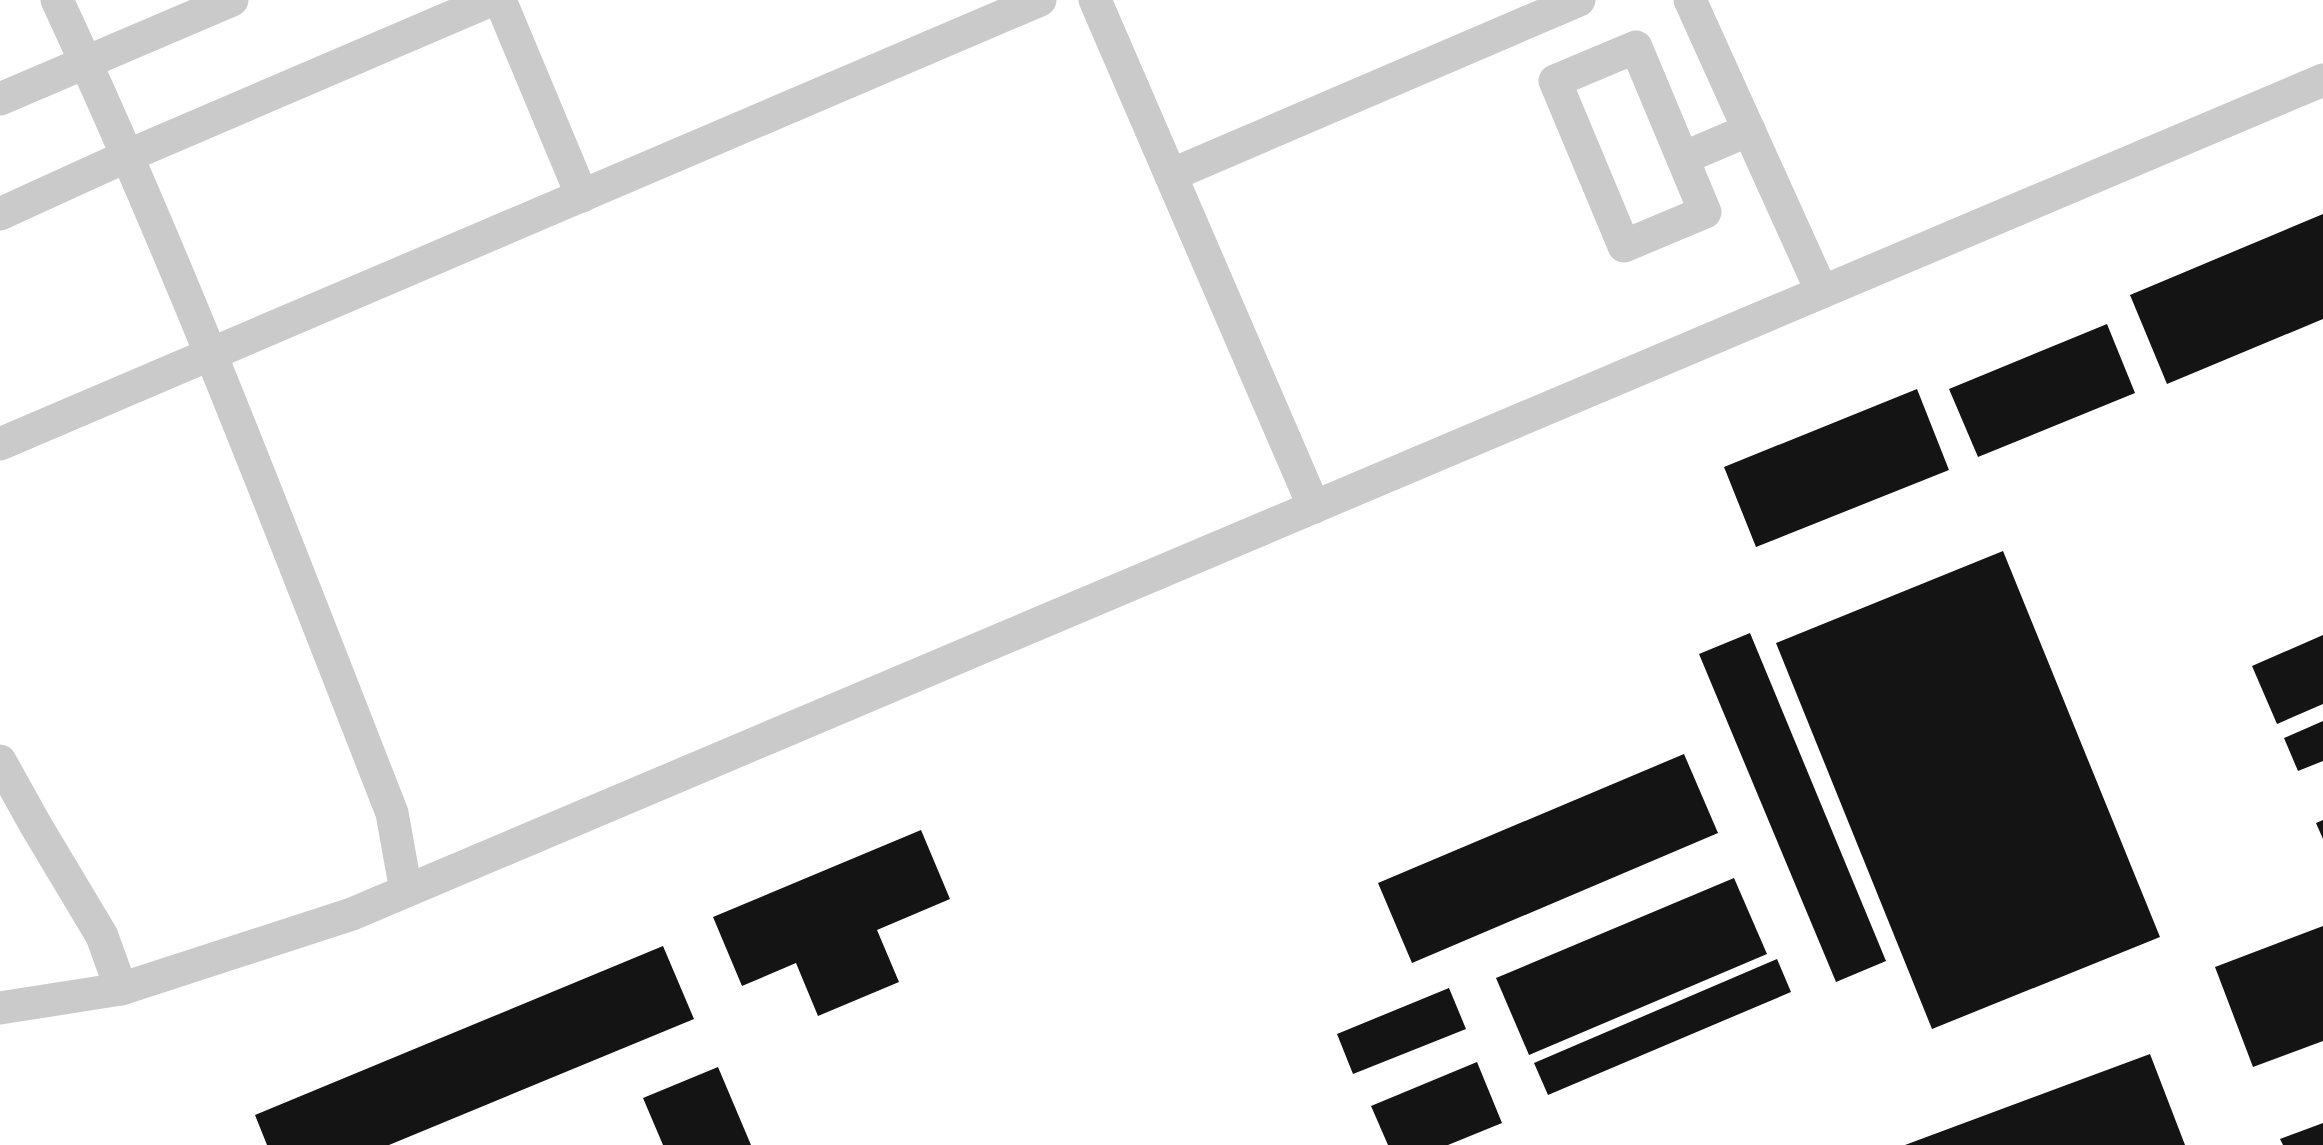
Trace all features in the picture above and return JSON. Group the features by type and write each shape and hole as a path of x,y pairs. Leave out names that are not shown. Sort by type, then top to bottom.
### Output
{"street":[{"path":"57,0 212,354 392,813 406,891"},
{"path":"0,99 232,0"},
{"path":"0,214 127,156 491,0"},
{"path":"500,0 582,196"},
{"path":"0,444 1040,0"},
{"path":"1095,0 1314,507"},
{"path":"1171,175 1579,0"},
{"path":"1690,0 1822,292"},
{"path":"1636,47 1683,158 1705,212 1623,246 1555,81 1636,47"},
{"path":"0,1008 121,989 352,914 2323,80"},
{"path":"1683,158 1749,130"},
{"path":"0,761 34,824 102,936 121,989"}],"building":[{"path":"2323,214 2323,319 2167,384 2130,295"},
{"path":"2107,324 2135,393 1978,457 1949,389"},
{"path":"1917,389 1949,470 1756,547 1724,467"},
{"path":"2003,551 2160,937 1932,1029 1776,643"},
{"path":"1750,633 1886,961 1836,982 1699,654"},
{"path":"2323,635 2323,704 2277,724 2252,666"},
{"path":"2323,721 2323,761 2298,771 2284,738"},
{"path":"1684,754 1718,833 1412,963 1378,883"},
{"path":"2323,820 2323,839 2316,823"},
{"path":"921,830 950,899 877,930 899,982 818,1016 796,963 742,986 713,917"},
{"path":"1734,878 1767,954 1529,1055 1496,978"},
{"path":"2323,926 2323,1041 2253,1067 2215,967"},
{"path":"663,946 694,1019 389,1145 267,1145 255,1115"},
{"path":"1777,959 1791,992 1548,1095 1534,1063"},
{"path":"1449,988 1466,1029 1353,1074 1337,1034"},
{"path":"2150,1054 2185,1145 1905,1145"},
{"path":"1477,1062 1502,1123 1448,1145 1388,1145 1371,1106"},
{"path":"718,1067 751,1145 663,1145 643,1098"},
{"path":"2323,1123 2323,1145 2283,1145 2280,1139"}]}
